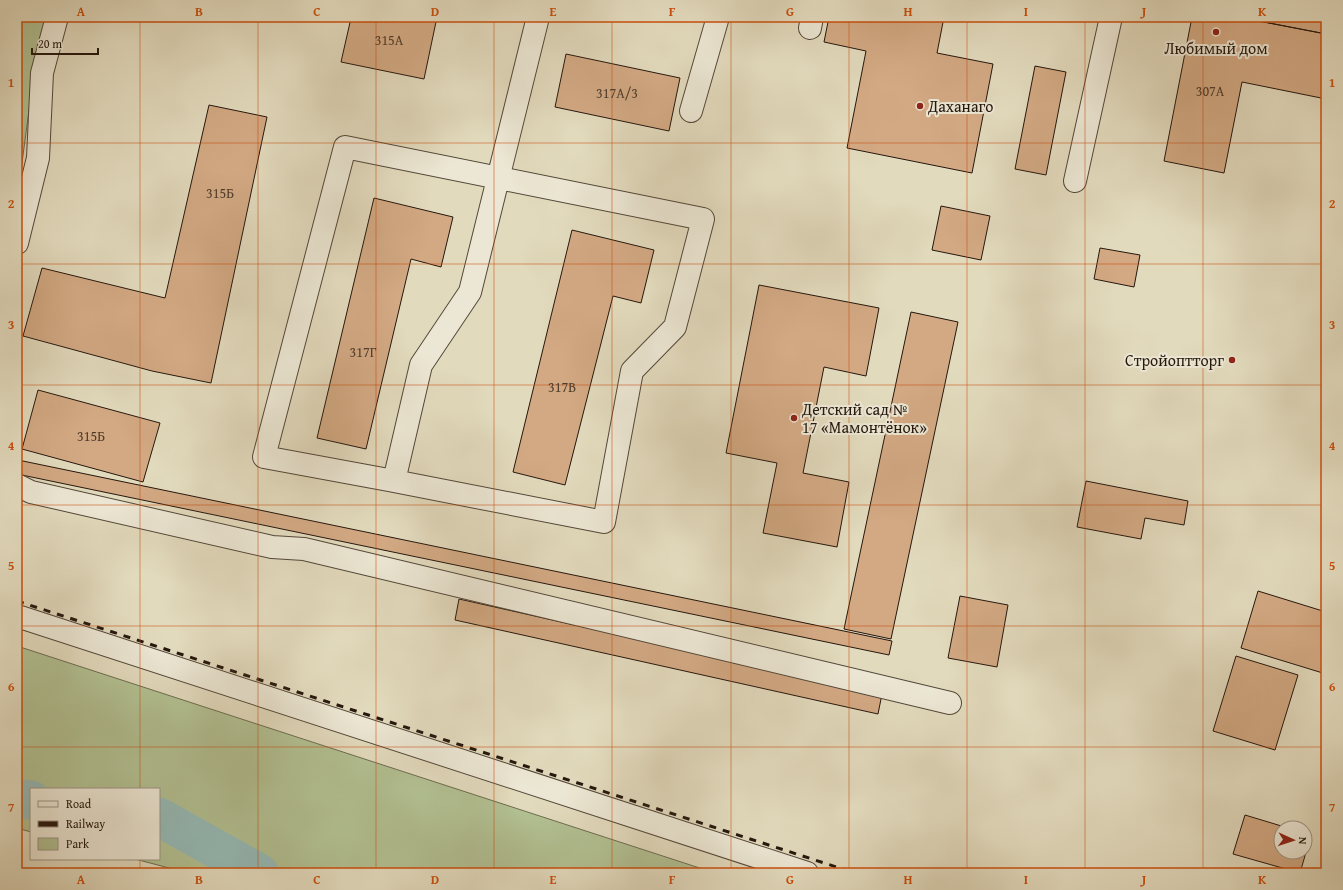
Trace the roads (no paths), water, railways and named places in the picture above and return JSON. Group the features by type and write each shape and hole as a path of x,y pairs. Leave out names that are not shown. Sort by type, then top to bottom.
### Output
{"street":[{"path":"17,243 38,158 42,74 57,17"},
{"path":"394,481 421,365 470,292 538,17"},
{"path":"691,111 718,17"},
{"path":"1075,181 1111,17"},
{"path":"345,147 703,220 675,328 632,371 604,522 394,481 264,457 345,147"},
{"path":"17,485 31,492 272,547 304,549 950,703"},
{"path":"17,616 807,873"}],"waterway":[{"path":"17,799 30,800"},
{"path":"160,818 259,873"}],"railway":[{"path":"17,601 855,873"}],"place":[{"name":"Любимый дом","path":"1216,32"},
{"name":"Даханаго","path":"920,106"},
{"name":"Стройоптторг","path":"1232,360"},
{"name":"Детский сад № 17 «Мамонтёнок»","path":"794,418"}]}
